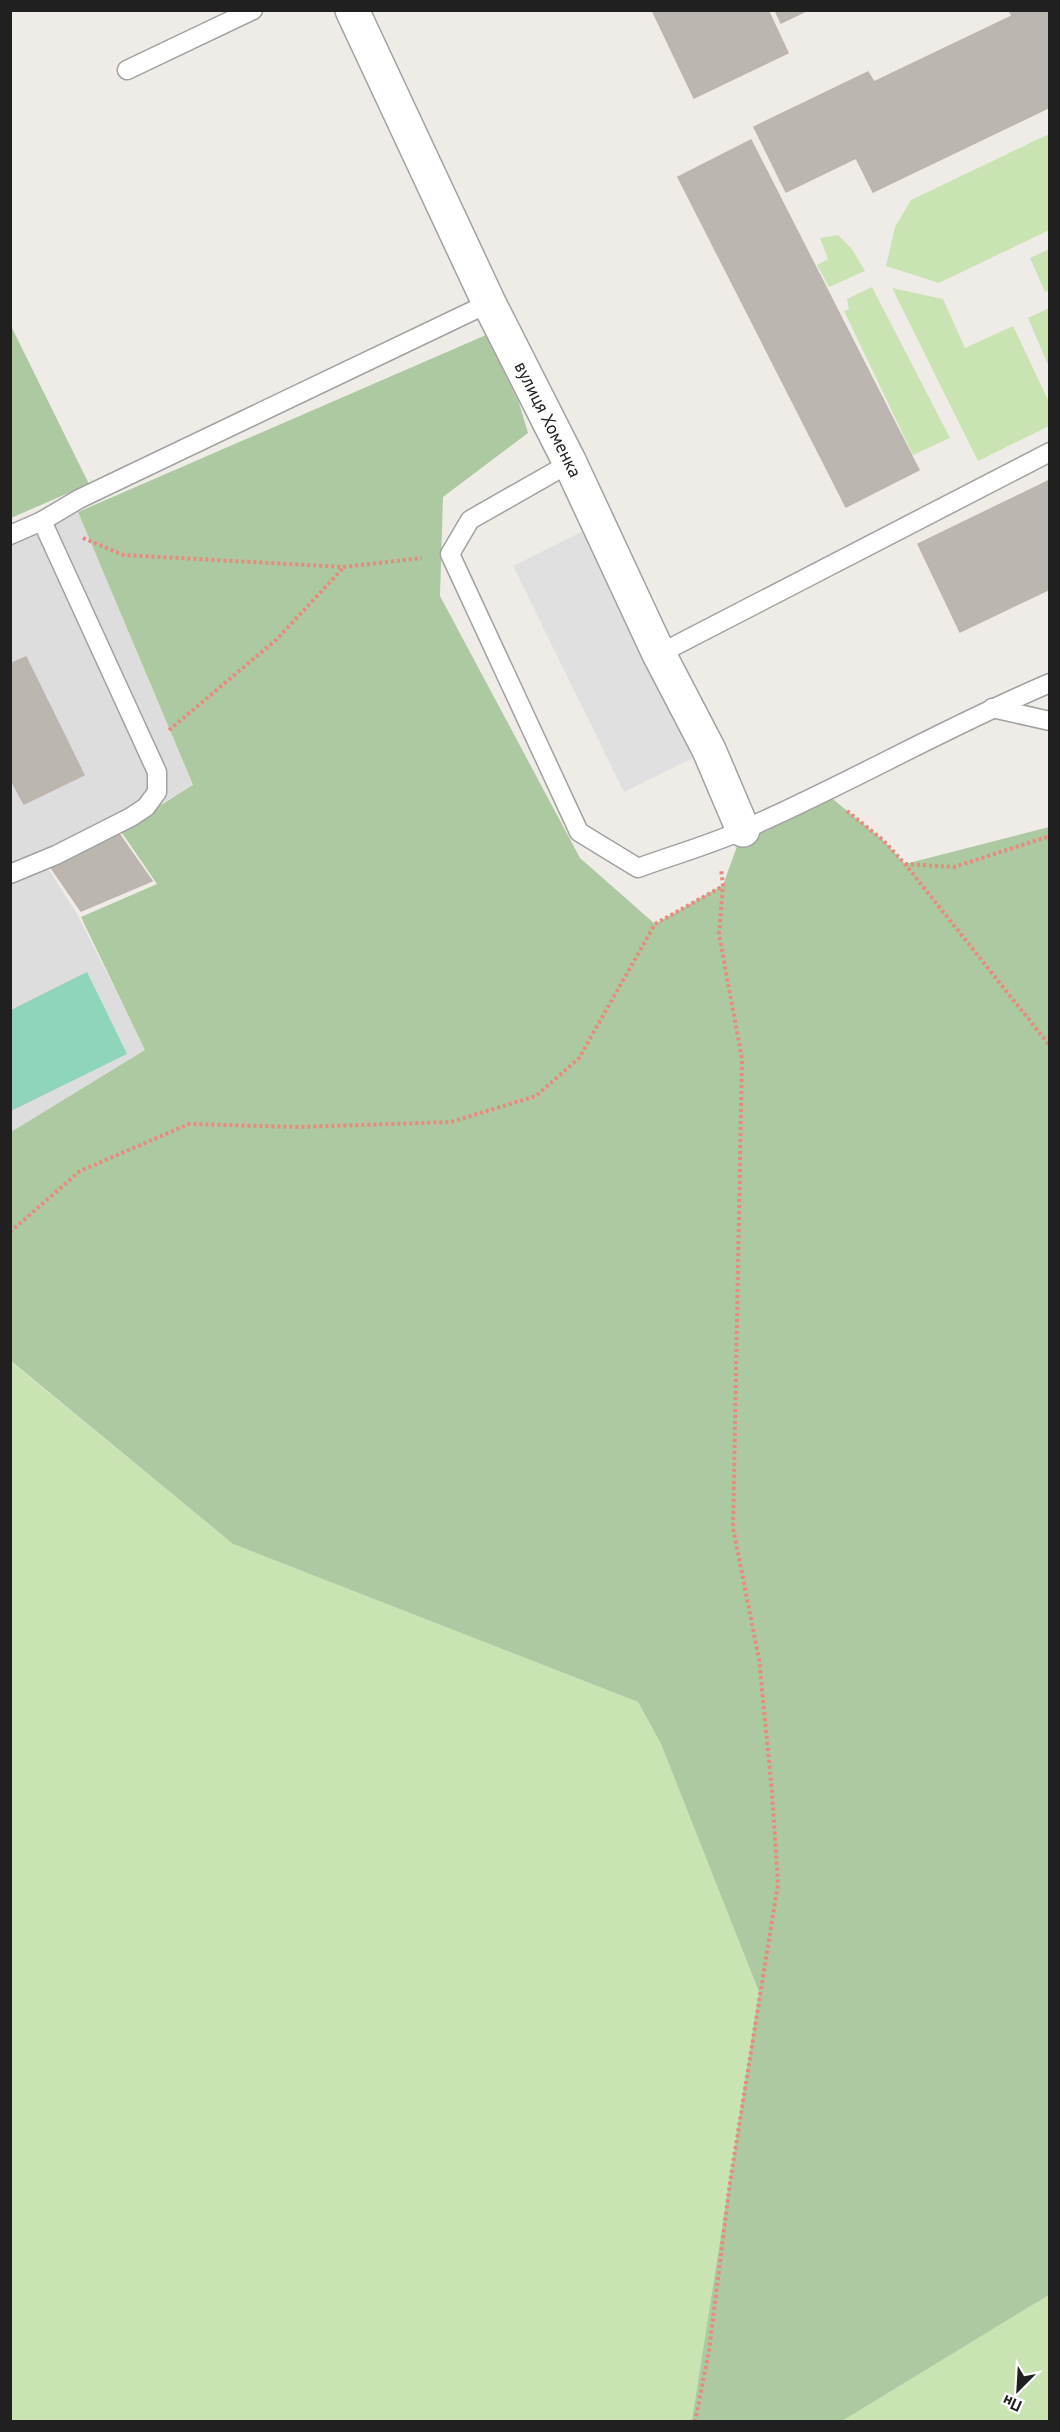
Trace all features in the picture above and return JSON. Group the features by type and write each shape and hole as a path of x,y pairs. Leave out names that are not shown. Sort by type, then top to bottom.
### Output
{"street":[{"name":"вулиця Хоменка","path":"352,10 489,303 570,463 660,654 709,750 730,835"}],"lane":[{"path":"127,70 253,10"},
{"path":"10,535 42,521 79,499 489,303"},
{"path":"660,654 1050,452"},
{"path":"570,463 470,520 450,554 579,832 638,868 730,835 824,792 992,708 1050,683"},
{"path":"10,874 76,845 131,817 146,807 158,792 157,772 42,521"},
{"path":"992,708 1050,721"}],"path":[{"path":"42,521 123,555 343,567 450,554"},
{"path":"145,749 276,640 343,567"},
{"path":"824,792 883,840 905,864 1050,1046"},
{"path":"695,2421 709,2351 730,2182 778,1884 759,1659 733,1528 742,1059 719,934 730,835"},
{"path":"905,864 954,867 1050,836"},
{"path":"10,1232 80,1171 189,1124 300,1127 451,1122 536,1096 579,1058 655,924 723,885"}],"shaded area":[{"path":"78,512 193,786 46,865 77,914 146,1050 11,1132 11,544"},
{"path":"597,524 709,750 624,792 513,566"}],"green space":[{"path":"1049,134 1049,230 939,283 886,266 895,227 911,200"},
{"path":"838,235 852,249 865,271 829,287 817,265 828,259 820,238"},
{"path":"1049,249 1049,290 1045,292 1030,258"},
{"path":"872,287 950,438 913,455 844,311 849,309 847,299"},
{"path":"892,288 943,299 965,348 1013,326 1049,402 1049,426 978,461"},
{"path":"1049,308 1049,367 1028,318"},
{"path":"10,324 89,484 11,518 10,518"},
{"path":"486,335 519,403 528,433 443,497 440,596 580,858 655,924 723,885 743,830 824,792 883,840 905,864 1049,827 1049,2295 842,2421 692,2421 759,1992 661,1744 638,1702 233,1544 11,1361 11,1132 145,1050 81,917 157,884 120,830 193,785 78,512"},
{"path":"87,972 127,1054 11,1111 11,1010"},
{"path":"10,1361 233,1544 638,1702 661,1744 759,1992 695,2421 11,2421"},
{"path":"1049,2295 1049,2421 842,2421"}],"building":[{"path":"652,10 768,10 788,53 694,98"},
{"path":"775,10 808,10 781,23"},
{"path":"1009,10 1050,10 1050,107 873,192 856,158 786,192 754,127 868,72 874,82 1012,16"},
{"path":"751,140 919,470 846,507 678,177"},
{"path":"1050,480 1050,589 960,632 918,544"},
{"path":"26,657 84,775 24,804 10,778 10,664"},
{"path":"119,834 152,881 81,911 50,866"}]}
